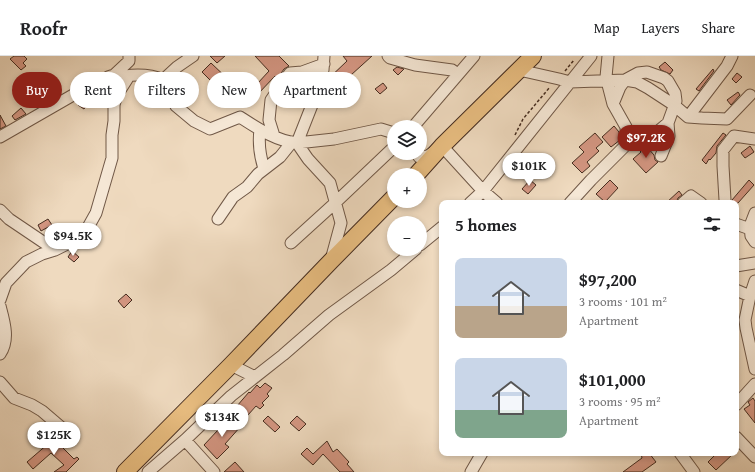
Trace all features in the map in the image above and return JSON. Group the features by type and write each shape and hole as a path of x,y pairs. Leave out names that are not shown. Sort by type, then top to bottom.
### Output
{"highway":[{"path":"422,168 533,56"},
{"path":"126,472 387,204"}],"street":[{"path":"117,72 129,61 129,56"},
{"path":"172,72 193,56"},
{"path":"388,56 390,58 415,65 452,70 458,74"},
{"path":"419,120 474,56"},
{"path":"473,200 483,191 591,56"},
{"path":"608,56 606,77 613,104 626,127 627,144"},
{"path":"688,116 727,66 732,56"},
{"path":"274,136 269,120 271,100 290,73 302,72 324,60"},
{"path":"218,219 233,197 295,143 312,105 307,90 323,70 324,60"},
{"path":"519,70 570,82 625,80 637,82 688,116 702,118 727,119 750,95"},
{"path":"613,104 620,87 625,80 638,73 647,72 668,81 676,95 676,99 668,123 669,136 661,156"},
{"path":"126,76 134,76"},
{"path":"0,300 6,283 26,262 79,238 86,231 96,213 112,158 114,105 117,95 129,76"},
{"path":"0,137 70,97"},
{"path":"178,108 194,121 210,129 240,117 265,133 295,143 334,138 381,129 387,130"},
{"path":"573,200 627,144 649,139 668,123"},
{"path":"260,130 259,148 264,169"},
{"path":"725,200 723,150 734,136 755,139"},
{"path":"295,143 330,183 341,223 331,261"},
{"path":"427,156 442,146 493,200"},
{"path":"291,243 387,154"},
{"path":"686,200 690,196 696,200"},
{"path":"0,210 9,219 55,250"},
{"path":"755,214 750,226 750,236 755,242"},
{"path":"739,225 750,229"},
{"path":"427,240 439,230"},
{"path":"148,472 255,376 283,355 329,315 408,256"},
{"path":"739,266 755,263"},
{"path":"755,281 752,299 745,316 745,323 755,369"},
{"path":"739,292 752,299"},
{"path":"0,306 5,323 6,337 6,343 0,354"},
{"path":"231,365 255,376"},
{"path":"0,382 14,398 32,405 42,411 63,429"},
{"path":"739,402 755,384"},
{"path":"185,440 214,472"},
{"path":"739,440 755,457"},
{"path":"471,472 480,456"},
{"path":"682,456 694,472"}],"path":[{"path":"514,138 523,119 578,56"}],"building":[{"path":"14,56 24,56 27,59 23,63 26,66 21,70 10,59"},
{"path":"210,56 225,56 217,63"},
{"path":"255,56 279,56 289,66 282,72 269,72 269,82 261,91 261,80 269,71"},
{"path":"343,56 372,56 354,72 335,72 347,61"},
{"path":"665,62 673,70 670,74 661,70 659,67"},
{"path":"211,63 220,72 207,72 207,77 202,72"},
{"path":"397,67 404,69 398,75 393,70"},
{"path":"713,69 714,71 699,91 696,89"},
{"path":"737,73 742,77 736,83 732,79"},
{"path":"383,83 387,88 380,94 375,89"},
{"path":"738,92 740,95 731,105 727,100"},
{"path":"21,108 26,114 15,120 12,116"},
{"path":"0,115 6,126 0,129"},
{"path":"614,126 619,132 620,140 611,147 602,137"},
{"path":"595,133 603,142 596,148 599,151 587,162 590,166 582,173 572,163 584,152 579,147"},
{"path":"723,133 726,135 717,146 716,153 706,164 702,160"},
{"path":"750,146 754,152 745,158 741,153"},
{"path":"647,147 654,155 655,160 658,162 646,173 633,159 641,152 638,149"},
{"path":"530,180 536,185 528,194 522,189"},
{"path":"610,180 618,188 607,200 603,200 596,194"},
{"path":"749,180 754,185 739,202 739,200 732,200"},
{"path":"679,191 682,195 677,200 669,200"},
{"path":"48,219 52,225 41,231 38,225"},
{"path":"72,251 79,257 74,262 68,257"},
{"path":"126,294 132,300 124,308 118,301"},
{"path":"265,383 272,388 267,394 269,396 262,403 264,405 260,409 256,406 248,415 237,406 257,385 260,388"},
{"path":"753,398 755,401 755,423 744,409 750,405 748,402"},
{"path":"268,416 280,427 275,432 263,421"},
{"path":"297,416 306,424 299,431 290,423"},
{"path":"232,418 241,426 225,444 229,447 217,459 204,445 218,430 221,424 225,426"},
{"path":"53,437 74,459 77,457 79,459 66,472 54,472 64,465 51,453 33,469 27,462 49,443 48,442"},
{"path":"327,441 333,452 337,449 349,462 347,464 354,472 340,472 323,454 313,465 301,454 307,448 313,454"},
{"path":"642,456 651,456 656,462 642,472 623,472 642,458"},
{"path":"714,456 731,456 716,470 708,462"},
{"path":"235,462 244,472 224,472"}]}
